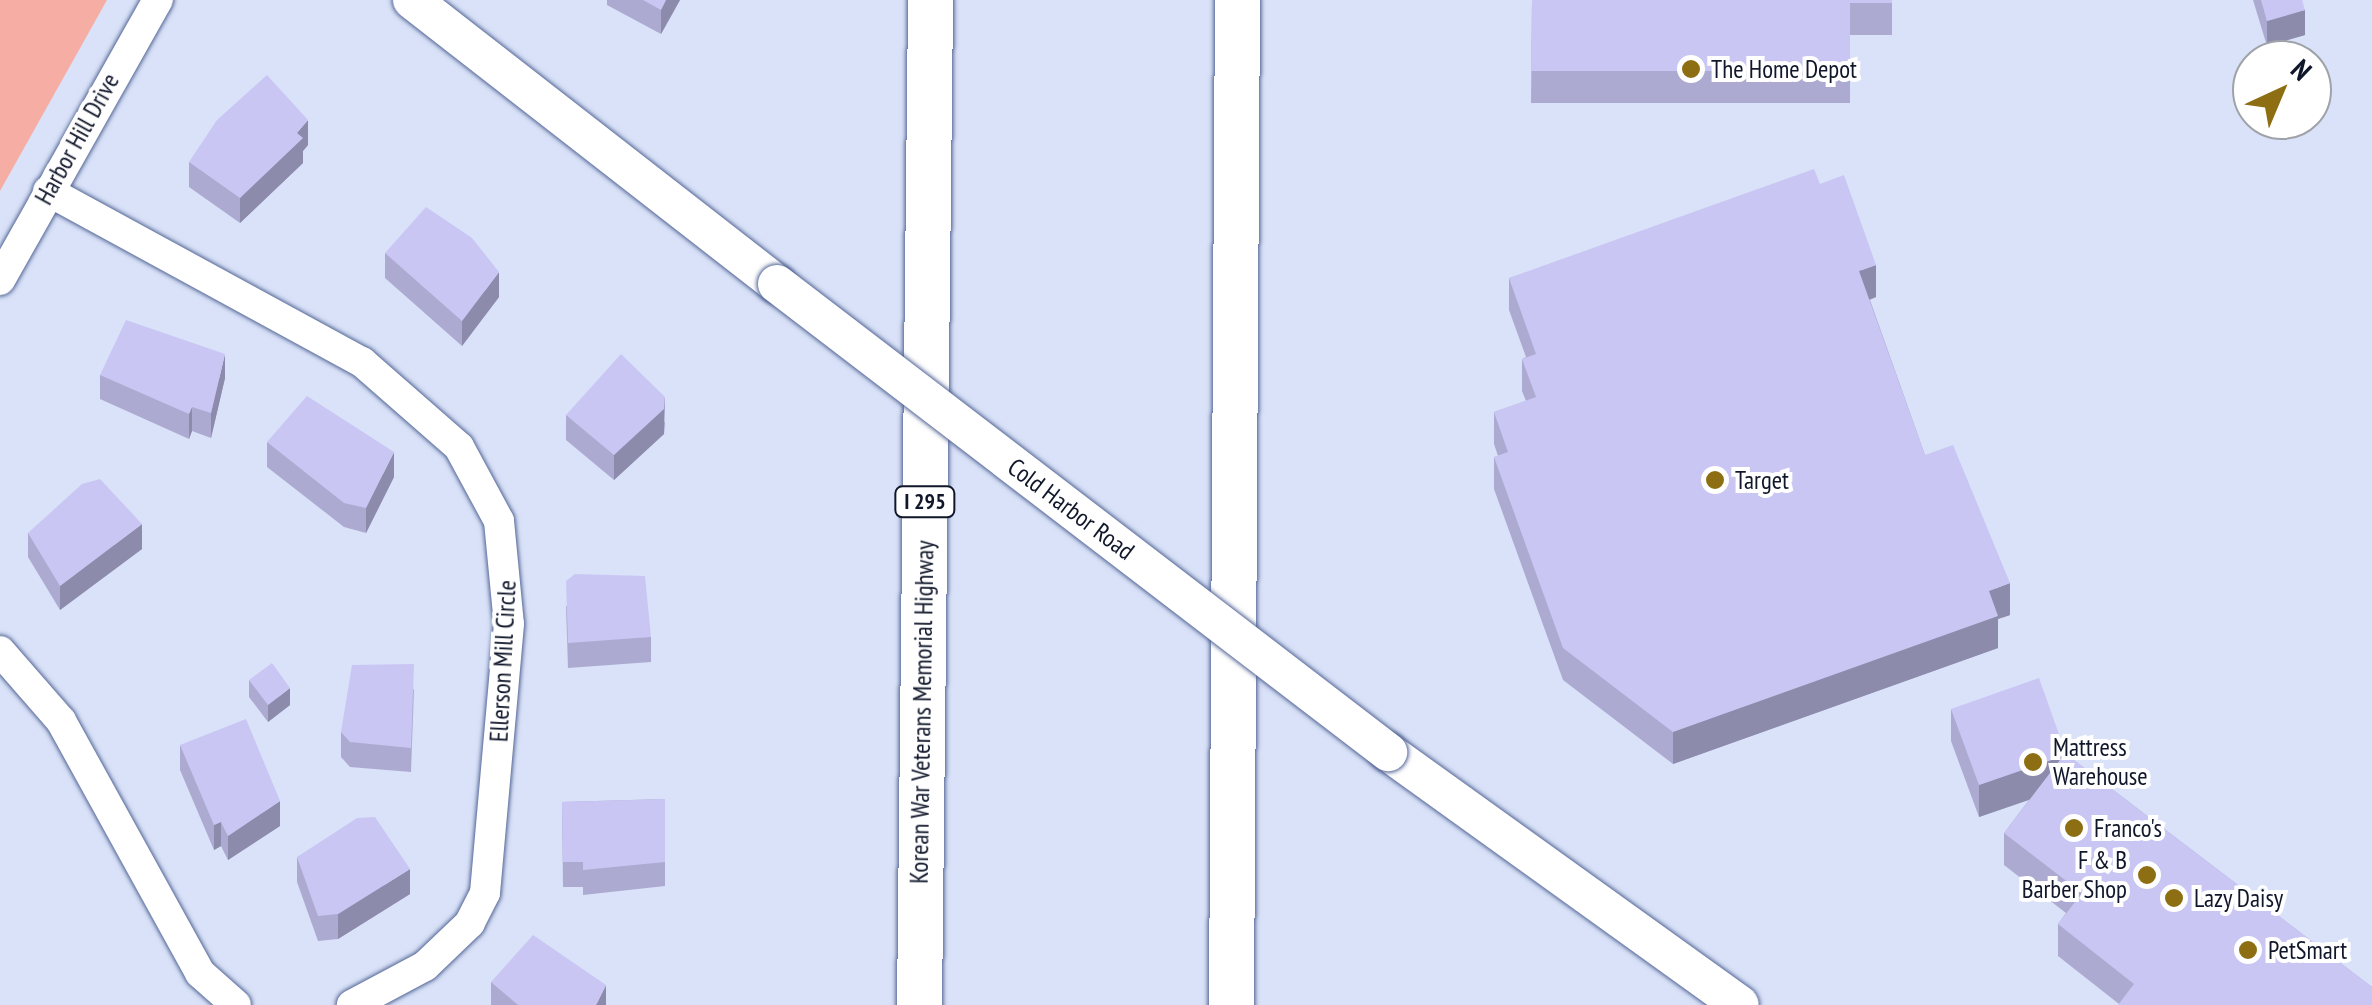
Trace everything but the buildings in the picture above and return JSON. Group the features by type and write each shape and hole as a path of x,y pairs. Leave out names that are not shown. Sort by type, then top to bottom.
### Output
{"highway":[{"name":"Korean War Veterans Memorial Highway","path":"919,1005 930,0"},
{"path":"1231,1005 1237,0"}],"main road":[{"name":"Cold Harbor Road","path":"412,0 1388,752 1740,1005"}],"street":[{"name":"Harbor Hill Drive","path":"0,280 158,0"},
{"name":"Ellerson Mill Circle","path":"48,191 362,362 436,424 479,474 502,534 509,608 485,893 470,923 400,995 352,1005"},
{"path":"0,651 70,735 189,958 236,1005"}],"shaded area":[{"path":"0,0 107,0 0,191"}],"place":[{"name":"The Home Depot","path":"1691,69"},
{"name":"Target","path":"1715,480"},
{"name":"Mattress Warehouse","path":"2033,762"},
{"name":"Franco's","path":"2074,828"},
{"name":"F & B Barber Shop","path":"2147,875"},
{"name":"Lazy Daisy","path":"2174,898"},
{"name":"PetSmart","path":"2248,950"}]}
